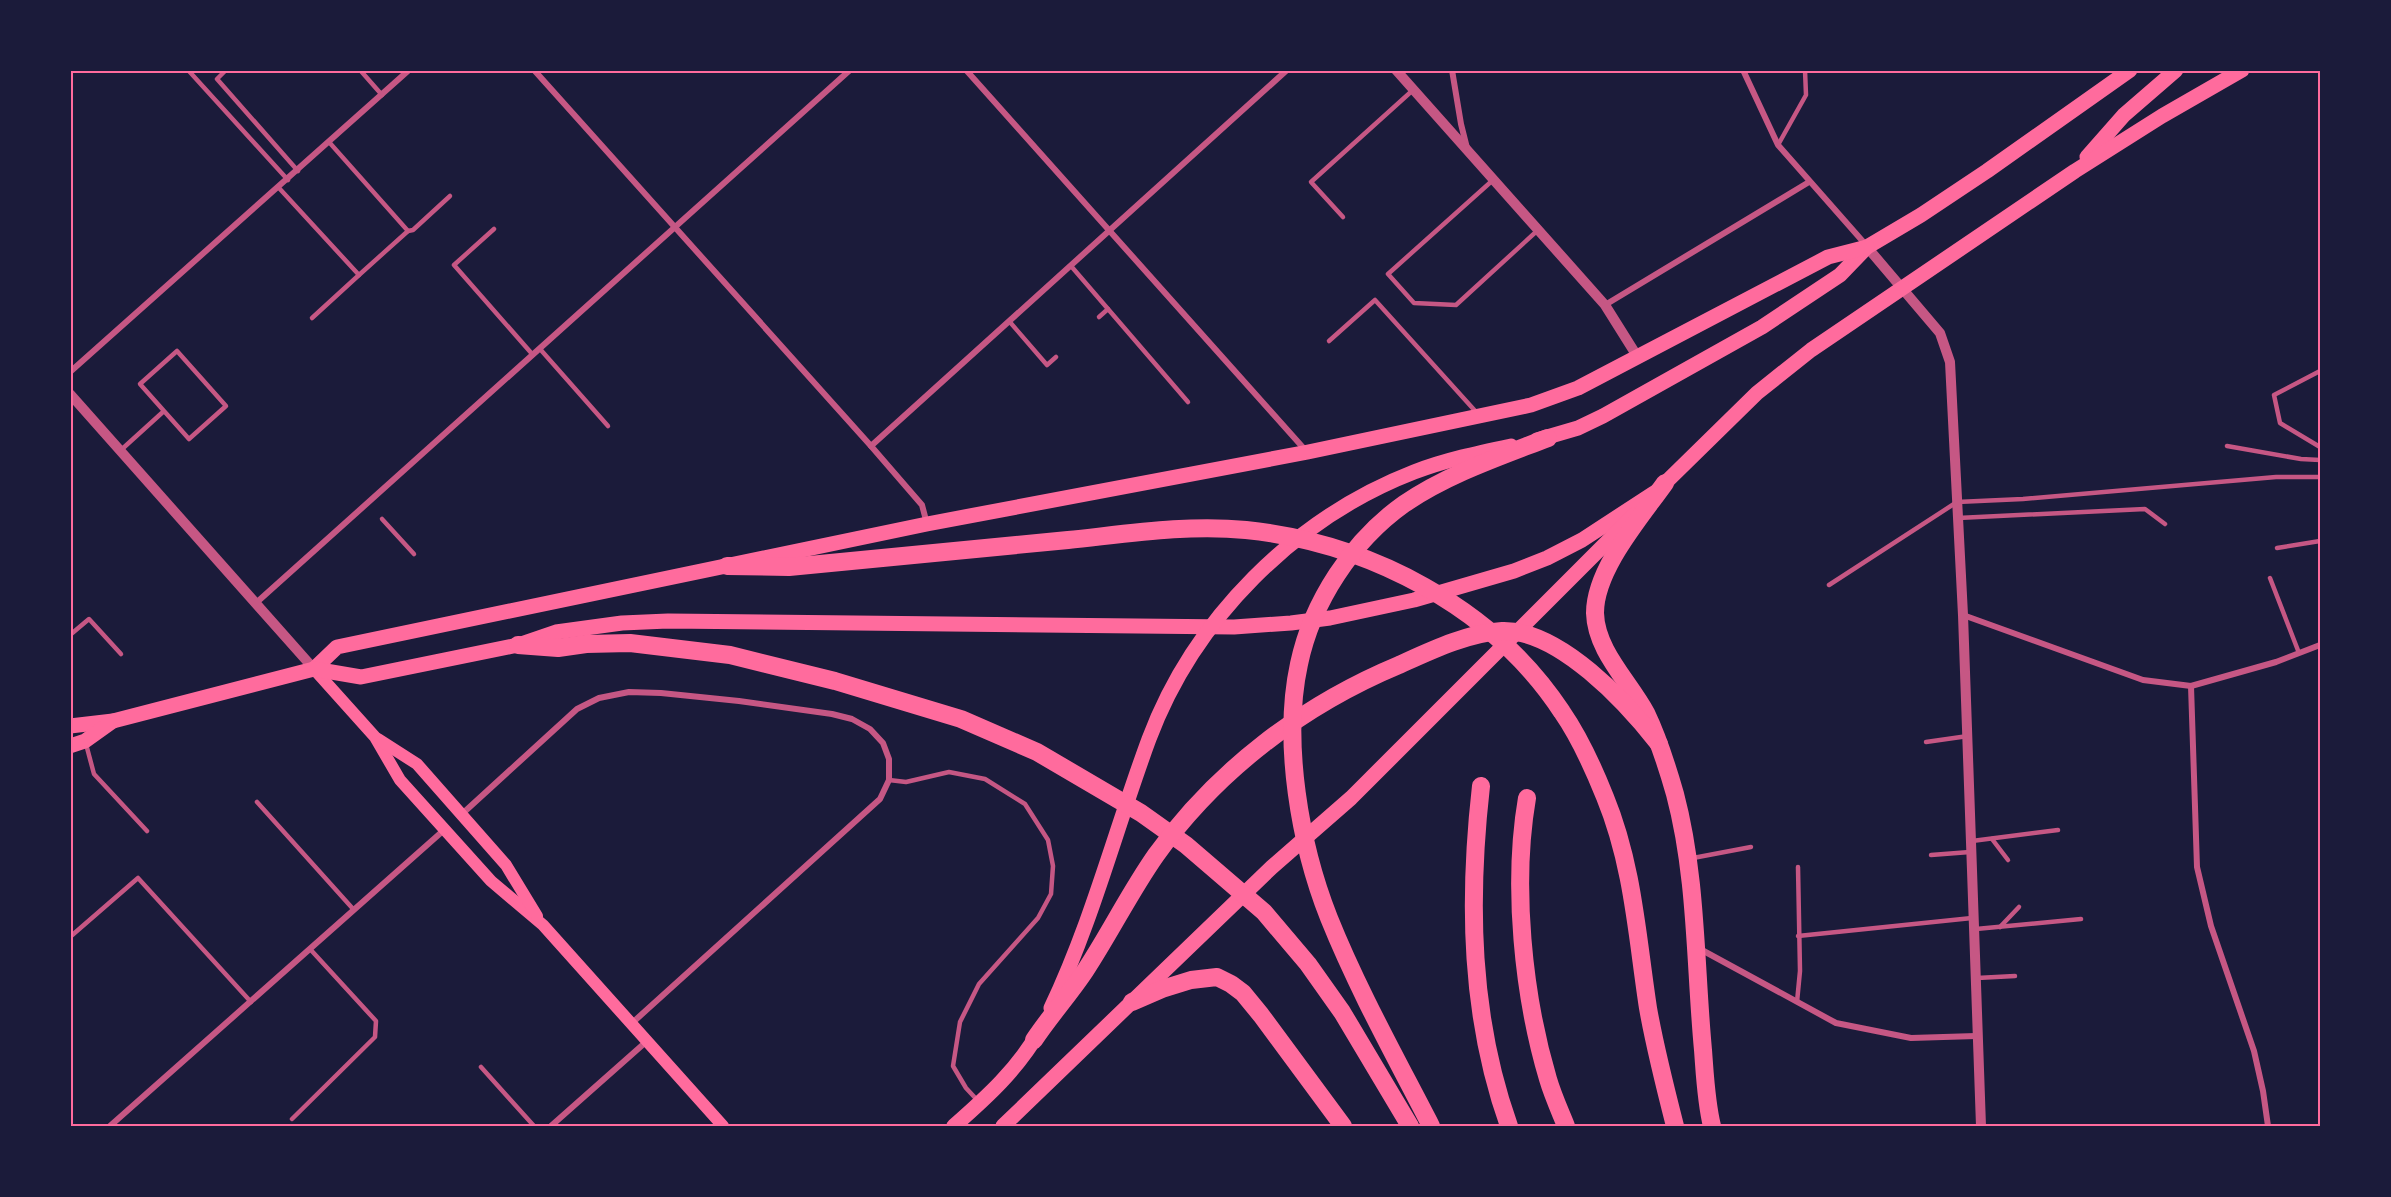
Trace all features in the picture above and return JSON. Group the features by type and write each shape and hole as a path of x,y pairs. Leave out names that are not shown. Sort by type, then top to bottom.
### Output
{"highway":[{"path":"1431,1126 1353,972 1326,909 1311,861 1301,813 1293,731 1294,698 1299,662 1323,600 1335,577 1359,546 1405,504 1439,482 1548,438"},
{"path":"1665,483 1608,567 1598,592 1595,615 1604,645 1640,703 1659,744 1678,808 1688,860 1706,1086 1712,1126"},
{"path":"727,566 789,567 1165,530 1242,530 1308,540 1341,550 1405,575 1440,595 1471,617 1519,658 1548,693 1579,738 1606,798 1625,853 1659,1068 1675,1126"},
{"path":"1034,1040 1086,970 1132,891 1161,849 1216,786 1302,715 1372,677 1424,654 1469,638 1498,632 1515,632 1546,642 1585,667 1622,700 1659,744"},
{"path":"518,645 558,648 586,644 630,643 730,655 835,681 961,719 1037,752 1090,781 1186,845 1264,912 1290,941 1342,1012 1410,1126"},
{"path":"1481,786 1476,827 1474,961 1483,1031 1509,1126"},
{"path":"1527,798 1520,859 1529,989 1548,1080 1566,1126"},
{"path":"1132,1002 1191,980 1217,977 1231,984 1243,993 1261,1015 1343,1126"}],"main road":[{"path":"954,1126 1017,1066 1034,1040 1071,962 1149,740 1184,670 1215,623 1252,580 1291,544 1320,522 1391,482 1444,462 1548,438 1603,416 1762,327 1840,275 1867,247 1977,177 2130,70"},
{"path":"2075,171 2124,115 2176,70"},
{"path":"1003,1126 1016,1120 1132,1002 1272,867 1351,798 1757,393 1811,350 2075,171 2162,116 2242,70"},
{"path":"315,669 337,647 927,524 1308,452 1554,398 1578,388 1828,257 1867,247"},
{"path":"70,726 113,722 315,669 361,677 518,645 556,632 622,623 668,621 1234,627 1330,618 1414,600 1547,558 1605,526 1665,483"},
{"path":"315,669 375,737 400,780 444,830 490,881 543,925 723,1126"},
{"path":"78,743 113,722"},
{"path":"375,737 417,765 506,866 543,925"}],"street":[{"path":"70,372 409,70"},
{"path":"534,70 871,446 922,505 927,524"},
{"path":"256,603 850,70"},
{"path":"966,70 1308,452"},
{"path":"871,446 1287,70"},
{"path":"1396,70 1605,305 1637,356"},
{"path":"1452,70 1468,151"},
{"path":"1743,70 1779,145 1940,333 1950,362 1968,736 1974,978 1981,1126"},
{"path":"1605,305 1809,182"},
{"path":"70,394 315,669"},
{"path":"1963,615 2143,680 2191,686 2276,662 2320,645"},
{"path":"2191,686 2197,867 2214,936 2254,1051 2268,1126"},
{"path":"461,815 577,709 599,698 629,692 739,701 832,714 852,719 870,729 884,743 889,759 889,780 880,799 631,1024"},
{"path":"110,1126 444,830"},
{"path":"1694,945 1836,1023 1911,1038 1976,1036"},
{"path":"551,1126 646,1041"}],"lane":[{"path":"188,70 288,180"},
{"path":"226,70 216,79 298,171"},
{"path":"360,70 382,95"},
{"path":"1779,145 1806,95 1805,70"},
{"path":"1343,217 1311,182 1413,90"},
{"path":"329,142 408,231"},
{"path":"1493,180 1388,274 1414,303 1456,305 1538,230"},
{"path":"279,188 359,275"},
{"path":"312,318 450,196"},
{"path":"494,229 454,265 533,355"},
{"path":"1071,266 1188,402"},
{"path":"1329,341 1375,300 1480,416"},
{"path":"1099,317 1108,309"},
{"path":"1009,321 1047,364 1056,357"},
{"path":"540,349 608,426"},
{"path":"177,351 226,406 189,439 164,411 140,384 177,351"},
{"path":"2320,371 2274,395 2280,423 2320,447"},
{"path":"121,450 164,411"},
{"path":"2227,446 2301,459 2320,460"},
{"path":"1829,585 1957,502 2023,499 2276,477 2320,477"},
{"path":"1958,518 2145,509 2165,524"},
{"path":"382,519 414,554"},
{"path":"2277,548 2320,541"},
{"path":"2270,578 2299,653"},
{"path":"70,635 89,619 121,654"},
{"path":"1926,742 1968,736"},
{"path":"78,743 94,774 147,831"},
{"path":"889,780 906,782 949,772 985,779 1025,804 1048,840 1053,866 1051,894 1038,918 980,984 960,1022 953,1066 966,1088 980,1103"},
{"path":"257,802 354,910"},
{"path":"1931,855 1971,847 1992,838 2058,830"},
{"path":"1992,838 2008,860"},
{"path":"1688,860 1751,847"},
{"path":"1797,1002 1800,971 1798,867"},
{"path":"70,937 138,878 251,1002"},
{"path":"2000,927 2019,907"},
{"path":"1798,936 1973,918"},
{"path":"1973,930 2081,919"},
{"path":"292,1119 375,1037 376,1021 310,949"},
{"path":"1974,978 2015,976"},
{"path":"481,1067 534,1126"}]}
